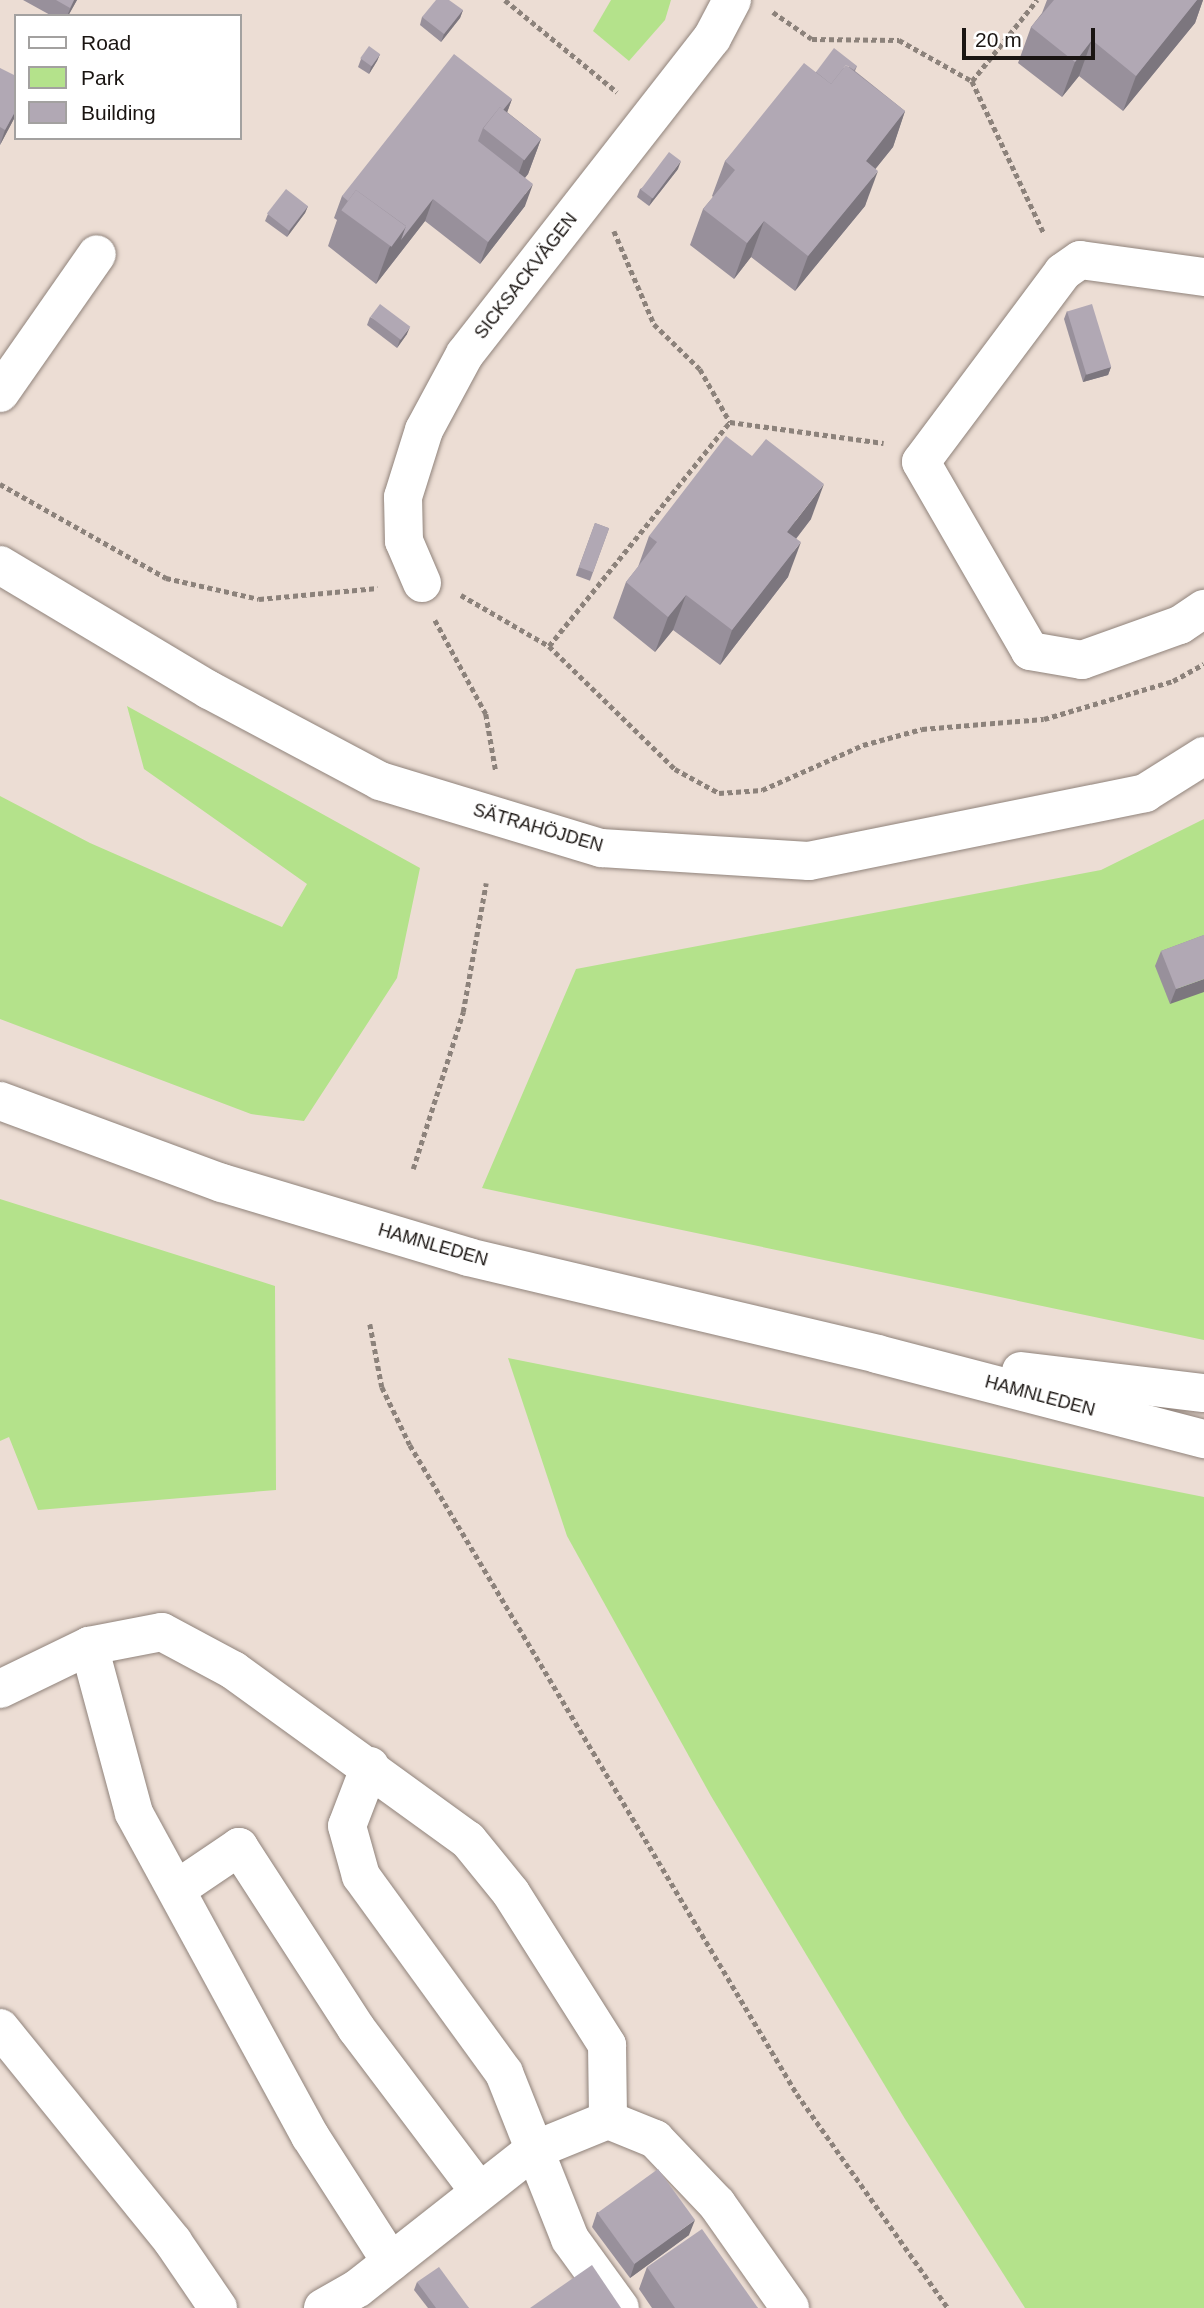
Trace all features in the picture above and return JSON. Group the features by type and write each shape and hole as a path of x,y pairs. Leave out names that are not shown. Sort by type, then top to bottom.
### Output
{"street":[{"name":"SICKSACKVÄGEN","path":"422,583 404,541 402,497 424,430 466,354 712,38 749,4"},
{"path":"0,393 97,254"},
{"path":"1204,277 1080,260 1063,272 927,449 921,462 1030,651 1082,660 1180,625 1204,609"},
{"name":"SÄTRAHÖJDEN","path":"0,565 209,690 380,781 601,848 809,861 1145,793 1204,756"},
{"name":"HAMNLEDEN","path":"0,1101 222,1183 468,1257 877,1353 1204,1439"},
{"name":"HAMNLEDEN","path":"877,1353 1204,1393"},
{"path":"0,1689 89,1646 162,1632 233,1670 370,1766 468,1840 511,1893 607,2045 608,2120"},
{"path":"89,1646 134,1813 310,2136 391,2262"},
{"path":"370,1766 348,1826 361,1876 504,2073 532,2151 570,2239 620,2308"},
{"path":"177,1889 239,1847 356,2028 479,2191"},
{"path":"0,2028 173,2242 218,2308"},
{"path":"323,2308 365,2298 391,2262 532,2151 608,2120 655,2139 717,2204 790,2308"}],"path":[{"path":"505,0 650,119"},
{"path":"972,81 1037,0"},
{"path":"749,4 812,39 899,40 972,81 1063,272"},
{"path":"596,188 654,324 700,369 730,422"},
{"path":"730,422 927,449"},
{"path":"549,646 730,422"},
{"path":"0,484 166,578 259,599 422,583 471,598 549,646 675,769 719,793 762,790 863,745 922,729 1044,719 1173,681 1204,664"},
{"path":"422,583 438,627 486,714 496,772"},
{"path":"413,1169 464,1012 486,883"},
{"path":"370,1324 382,1387 417,1457 797,2094 948,2308"}],"green space":[{"path":"611,0 671,0 665,20 629,61 593,31"},
{"path":"127,706 420,868 397,978 304,1121 251,1114 0,1019 0,796 90,843 282,927 307,884 144,769"},
{"path":"1204,819 1204,1340 482,1188 576,969 1101,870"},
{"path":"0,1199 275,1286 276,1490 38,1510 9,1437 0,1441"},
{"path":"508,1358 1204,1497 1204,2308 1025,2308 905,2119 711,1796 567,1536"}],"building":[{"path":"56,0 74,0 70,8"},
{"path":"436,0 449,0 463,10 444,34 422,17"},
{"path":"1054,0 1197,0 1136,76 1092,40 1075,62 1031,27"},
{"path":"369,46 380,54 372,66 360,58"},
{"path":"834,48 857,66 854,70 846,65 831,84 816,72"},
{"path":"454,54 512,99 503,110 500,107 483,128 478,141 533,184 488,242 433,199 401,240 406,226 356,190 348,201 342,196"},
{"path":"804,63 831,84 846,65 905,111 866,161 878,171 808,256 764,221 747,243 703,209 735,170 725,161"},
{"path":"0,68 14,75 14,114 5,130 0,127"},
{"path":"500,107 541,139 524,160 483,128"},
{"path":"669,152 681,161 653,199 641,190"},
{"path":"286,189 308,206 289,231 267,213"},
{"path":"356,190 406,226 391,247 341,210"},
{"path":"380,304 410,327 401,340 370,317"},
{"path":"1092,304 1111,367 1086,375 1067,312"},
{"path":"726,436 752,456 766,439 824,484 787,532 801,542 732,630 686,595 668,617 626,582 657,542 649,536"},
{"path":"595,523 609,528 593,572 579,567"},
{"path":"1204,935 1204,979 1176,989 1161,951"},
{"path":"658,2169 695,2220 634,2264 597,2213"},
{"path":"702,2229 758,2308 675,2308 647,2267"},
{"path":"592,2265 621,2308 530,2308"},
{"path":"439,2267 469,2308 436,2308 417,2282"}]}
